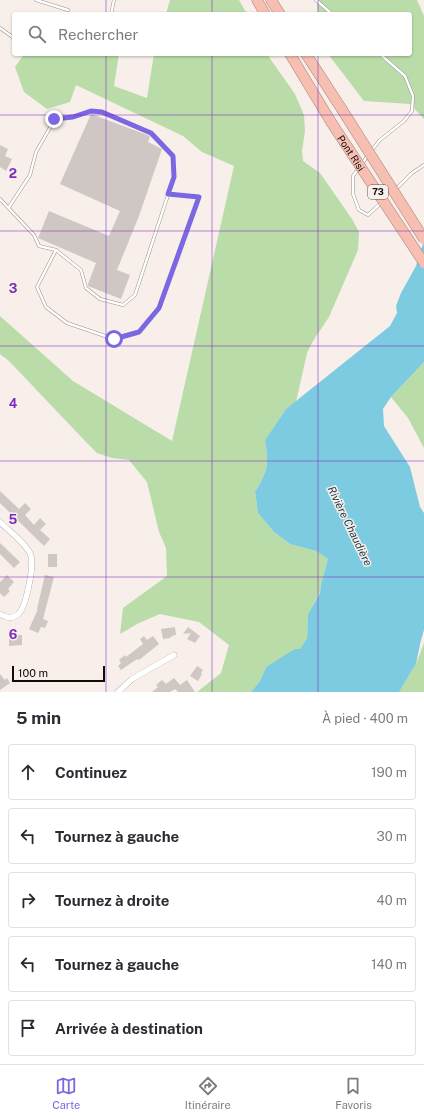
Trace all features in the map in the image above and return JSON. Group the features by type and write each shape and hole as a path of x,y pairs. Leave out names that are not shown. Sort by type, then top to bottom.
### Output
{"highway":[{"path":"257,0 264,12"},
{"path":"271,0 279,12"},
{"name":"Pont Risi","path":"291,56 332,122 424,263"},
{"name":"Pont Risi","path":"307,56 424,239"}],"street":[{"path":"0,522 28,549 31,556 32,566 21,612 16,616 11,617 5,617 0,614"},
{"path":"118,692 132,679 174,655"}],"lane":[{"path":"36,0 68,10"},
{"path":"111,12 114,0"},
{"path":"316,0 330,12"},
{"path":"0,28 12,37"},
{"path":"382,56 405,76 413,96 412,111 404,121 380,140 353,176 353,194 359,210 368,215 385,199"},
{"path":"0,199 34,235 39,246 56,250 81,270 86,288 100,299 122,305 136,295 174,177 173,156 151,133 102,112 91,111 73,117 54,119 36,152 30,175 9,207"},
{"path":"390,194 424,164"},
{"path":"56,250 37,287 46,307 67,323 114,339 139,332 159,308 199,197 168,194"}],"green space":[{"path":"170,0 239,0 246,12 167,12"},
{"path":"317,0 417,0 424,16 424,119 410,104 364,101 330,56 412,56 412,12 318,12"},
{"path":"23,56 119,56 114,86 147,98 154,56 269,56 295,94 304,115 305,131 302,151 303,161 320,173 352,219 359,232 358,250 329,317 307,353 296,402 286,409 265,440 267,456 266,468 263,478 255,492 258,513 274,532 290,544 316,551 328,559 320,592 308,614 307,638 300,649 266,667 260,681 251,692 197,692 221,673 229,645 199,622 160,614 139,623 120,634 123,608 167,576 166,548 159,532 147,482 129,460 112,458 97,453 9,361 0,354 0,316 73,381 172,441 234,166 202,152 183,136 76,85 70,102 47,109 24,92 15,67"},
{"path":"424,362 424,448 408,418 391,397"},
{"path":"424,643 424,692 399,692 416,664"}],"water":[{"name":"Rivière Chaudière","path":"424,242 424,362 391,397 383,409 384,426 410,467 420,507 424,513 424,630 416,664 399,692 251,692 260,681 266,667 295,649 300,649 307,638 308,614 320,593 328,559 316,551 290,544 274,532 258,513 255,492 263,478 266,468 267,456 265,440 286,409 390,326 397,313 396,306 401,293 416,266"}],"building":[{"path":"91,114 150,136 148,142 162,149 139,216 117,270 130,275 121,299 88,286 96,263 38,238 49,211 109,236 120,211 60,184"},
{"path":"0,145 8,149 5,156 12,159 6,171 0,167"},
{"path":"0,491 19,509 25,503 31,509 25,515 34,525 40,518 46,524 40,530 50,539 44,546 0,503"},
{"path":"0,543 20,562 14,568 0,554"},
{"path":"48,554 57,554 57,567 48,567"},
{"path":"7,575 14,582 8,589 10,591 4,597 0,593 0,582"},
{"path":"45,575 54,577 43,619 48,621 45,628 41,627 38,633 29,629 38,609"},
{"path":"175,627 176,635 163,639 161,629"},
{"path":"188,627 200,636 195,643 187,639 191,633 183,634"},
{"path":"9,635 22,635 22,645 9,646"},
{"path":"144,636 147,640 153,636 159,644 139,660 134,661 121,670 118,666 121,663 119,660 125,655 126,657 143,644 140,639"},
{"path":"197,666 203,670 198,681 190,676"},
{"path":"0,674 5,680 7,678 10,683 0,690"},
{"path":"174,678 180,685 187,680 195,692 178,692 175,689 170,692 152,692 158,687 156,685 162,680 166,684"}],"route":[{"path":"54,119 73,117 91,111 102,112 151,133 173,156 174,177 168,194 199,197 159,308 139,332 114,339"}]}
